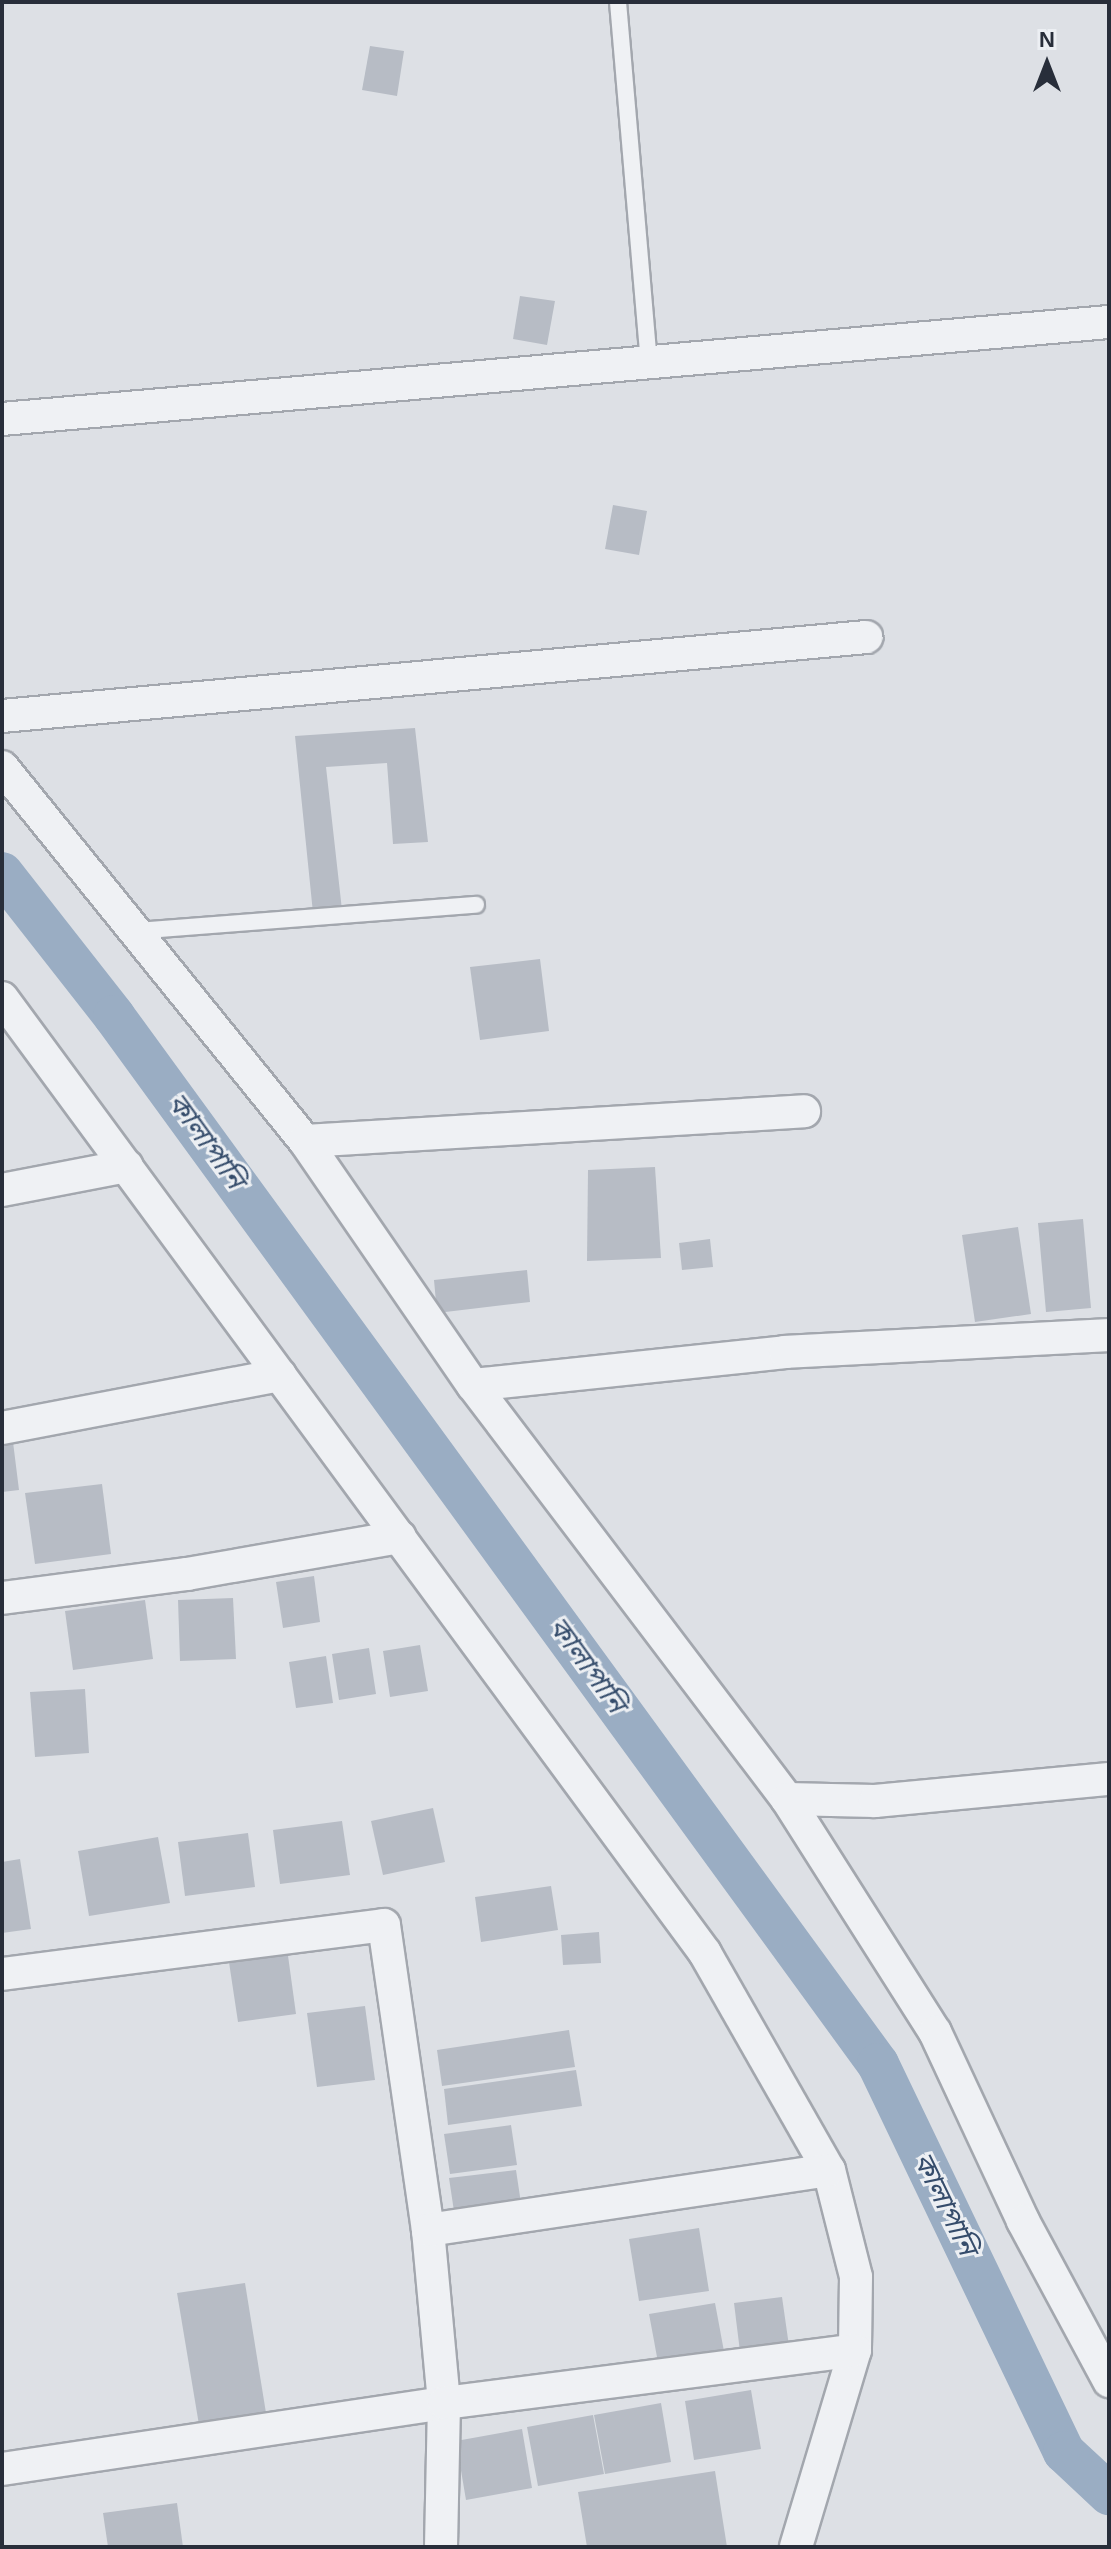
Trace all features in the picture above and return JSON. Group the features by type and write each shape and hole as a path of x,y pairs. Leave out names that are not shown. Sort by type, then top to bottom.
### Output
{"street":[{"path":"2,419 1109,322"},
{"path":"2,716 866,637"},
{"path":"2,767 305,1141 473,1385 787,1799 935,2032 1023,2221 1109,2381"},
{"path":"3,1001 705,1953 829,2170 856,2277 855,2350 796,2547"},
{"path":"305,1141 804,1111"},
{"path":"2,1190 127,1166"},
{"path":"473,1385 785,1352 1109,1335"},
{"path":"2,1428 280,1375"},
{"path":"2,1598 187,1574 400,1537"},
{"path":"787,1799 875,1801 1109,1779"},
{"path":"2,1974 384,1925 428,2230 444,2403 441,2547"},
{"path":"428,2230 829,2170"},
{"path":"2,2469 444,2403 855,2350"}],"lane":[{"path":"618,2 649,361"},
{"path":"135,931 476,905"}],"building":[{"path":"370,46 404,51 397,96 362,90"},
{"path":"520,296 555,301 547,345 513,339"},
{"path":"613,505 647,511 639,555 605,549"},
{"path":"415,728 428,842 393,844 387,763 326,767 342,910 313,913 295,736"},
{"path":"540,959 549,1031 480,1040 470,967"},
{"path":"655,1167 661,1258 587,1261 588,1170"},
{"path":"1083,1219 1091,1308 1046,1312 1038,1223"},
{"path":"1018,1227 1031,1314 975,1322 962,1235"},
{"path":"710,1239 713,1267 682,1270 679,1243"},
{"path":"527,1270 530,1302 437,1313 434,1280"},
{"path":"12,1434 19,1490 2,1492 2,1435"},
{"path":"102,1484 111,1554 35,1564 25,1493"},
{"path":"314,1576 320,1622 283,1628 276,1582"},
{"path":"233,1598 236,1659 180,1661 178,1600"},
{"path":"145,1600 153,1659 73,1670 65,1611"},
{"path":"420,1645 428,1691 390,1697 383,1651"},
{"path":"369,1648 376,1694 339,1700 332,1654"},
{"path":"326,1656 333,1703 296,1708 289,1662"},
{"path":"85,1689 89,1753 35,1757 30,1692"},
{"path":"433,1808 445,1862 383,1875 371,1821"},
{"path":"342,1821 350,1875 280,1884 273,1830"},
{"path":"248,1833 255,1887 185,1896 178,1842"},
{"path":"158,1837 170,1903 89,1916 78,1851"},
{"path":"20,1859 31,1929 2,1933 2,1862"},
{"path":"551,1886 558,1930 481,1942 475,1897"},
{"path":"599,1932 601,1963 563,1965 561,1935"},
{"path":"286,1941 296,2014 238,2022 227,1949"},
{"path":"365,2006 375,2080 317,2087 307,2013"},
{"path":"569,2030 575,2067 442,2086 437,2050"},
{"path":"576,2070 582,2106 448,2125 444,2089"},
{"path":"511,2125 517,2165 450,2174 444,2134"},
{"path":"516,2170 522,2210 455,2218 449,2178"},
{"path":"699,2228 709,2291 639,2301 629,2239"},
{"path":"245,2283 266,2413 199,2425 177,2293"},
{"path":"782,2297 790,2353 741,2360 734,2303"},
{"path":"715,2303 726,2362 660,2373 649,2314"},
{"path":"751,2390 761,2449 694,2460 685,2401"},
{"path":"661,2403 671,2462 605,2474 594,2415"},
{"path":"593,2415 604,2474 538,2486 527,2427"},
{"path":"522,2429 532,2488 466,2500 456,2441"},
{"path":"715,2471 727,2547 587,2547 578,2492"},
{"path":"177,2503 183,2547 108,2547 103,2513"}],"waterway":[{"name":"কালাপানি","path":"2,873 114,1016 878,2064 1064,2452 1109,2494"}]}
